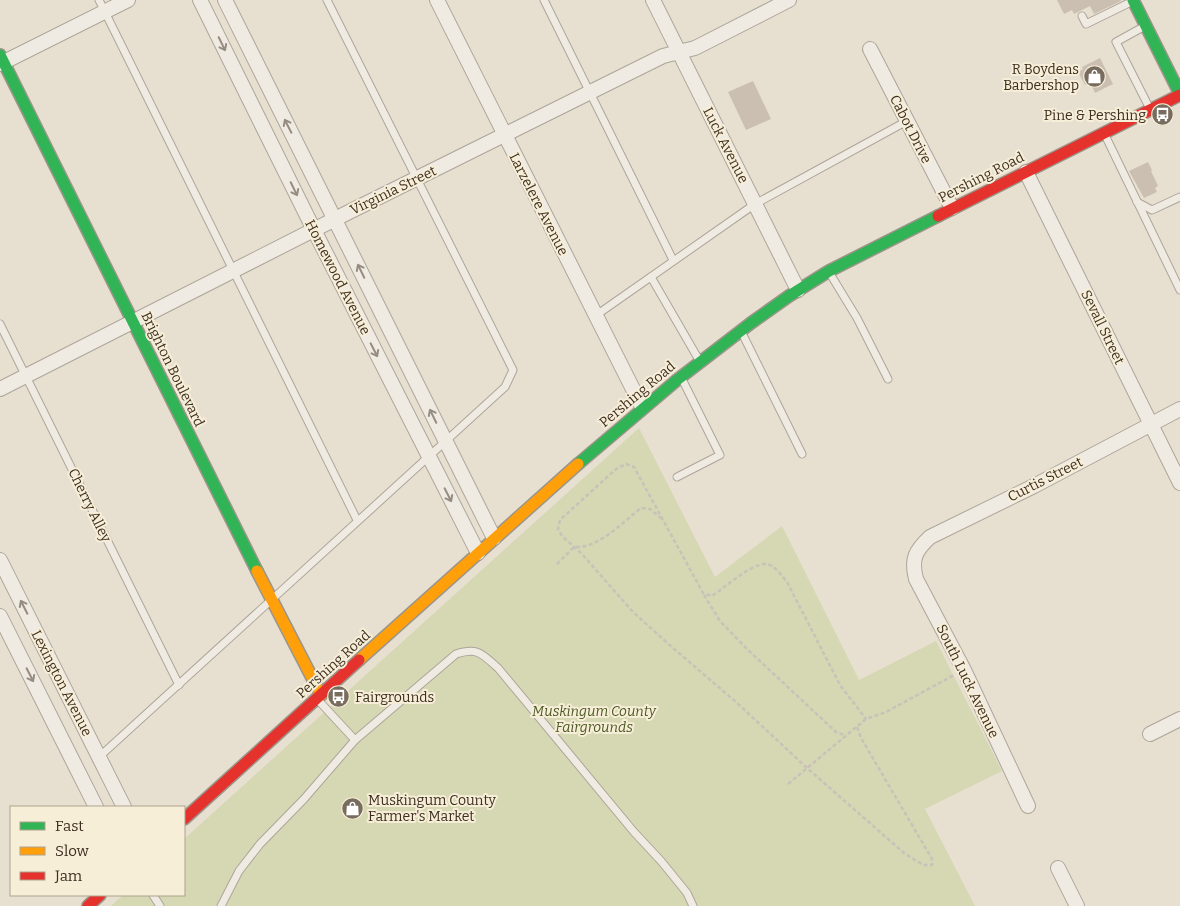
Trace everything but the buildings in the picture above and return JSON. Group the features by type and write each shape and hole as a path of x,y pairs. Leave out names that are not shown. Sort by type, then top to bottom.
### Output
{"street":[{"path":"1,60 102,6 128,0"},
{"name":"Homewood Avenue","path":"200,0 428,457 478,553"},
{"name":"Homewood Avenue","path":"225,0 494,538"},
{"name":"Larzelere Avenue","path":"437,0 642,408"},
{"name":"Luck Avenue","path":"653,0 798,290"},
{"name":"Virginia Street","path":"0,389 233,270 663,56 696,48 789,0"},
{"path":"1133,1 1180,94"},
{"name":"Cabot Drive","path":"870,48 952,208"},
{"name":"Brighton Boulevard","path":"1,60 133,321 319,697"},
{"name":"Pershing Road","path":"185,818 494,538 642,408 741,331 798,290 829,272 1180,94"},
{"name":"Sevall Street","path":"1026,172 1180,483"},
{"name":"Curtis Street","path":"915,555 921,545 930,537 1034,486 1180,409"},
{"name":"South Luck Avenue","path":"915,555 913,567 916,579 964,670 1028,806"},
{"name":"Lexington Avenue","path":"0,560 124,806"},
{"name":"Lexington Avenue","path":"0,616 95,806"},
{"path":"1150,734 1180,719"},
{"path":"1058,868 1077,906"},
{"path":"88,906 99,896"}],"lane":[{"path":"99,757 505,387 513,370 327,0"},
{"path":"544,0 673,260"},
{"path":"1082,16 1086,24 1133,1"},
{"path":"102,6 358,520"},
{"path":"1145,26 1116,42 1150,110"},
{"path":"595,316 755,204 907,121"},
{"path":"1103,132 1180,290"},
{"path":"1136,202 1152,210 1180,197"},
{"path":"829,272 858,318 888,379"},
{"path":"651,277 700,362"},
{"name":"Cherry Alley","path":"0,324 179,685"},
{"path":"741,331 802,454"},
{"path":"677,477 720,455 681,377"},
{"path":"221,906 239,871 260,844 304,799 354,740 456,654 468,650 478,652 498,668 634,832 661,861 687,894 693,906"},
{"path":"319,697 354,740"}],"path":[{"path":"846,735 837,733 746,648 720,621 634,467 626,464 616,468 560,520 558,529 562,536 633,612 904,853 923,865 932,865 932,859 860,738 857,727"},
{"path":"556,564 574,547 596,543 642,508 650,508 664,520"},
{"path":"703,593 712,596 752,568 766,564 774,568 787,582 840,684 866,720"},
{"path":"788,784 866,720 886,712 964,670"}],"green space":[{"name":"Muskingum County Fairgrounds","path":"639,428 715,577 782,526 859,680 936,641 1002,771 925,809 975,906 111,906 122,896 185,896 185,838"}],"traffic: fast":[{"path":"1133,0 1180,94"},
{"path":"0,55 257,571"},
{"path":"578,464 677,380 789,296 829,271 938,216"}],"traffic: slow":[{"path":"359,660 578,464"},
{"path":"257,571 321,695"}],"traffic: jam":[{"path":"938,216 1180,95"},
{"path":"185,818 359,660"},
{"path":"88,906 99,896"}],"place":[{"name":"R Boydens Barbershop","path":"1095,77"},
{"name":"Pine & Pershing","path":"1162,115"},
{"name":"Fairgrounds","path":"339,697"},
{"name":"Muskingum County Farmer's Market","path":"352,808"}]}
